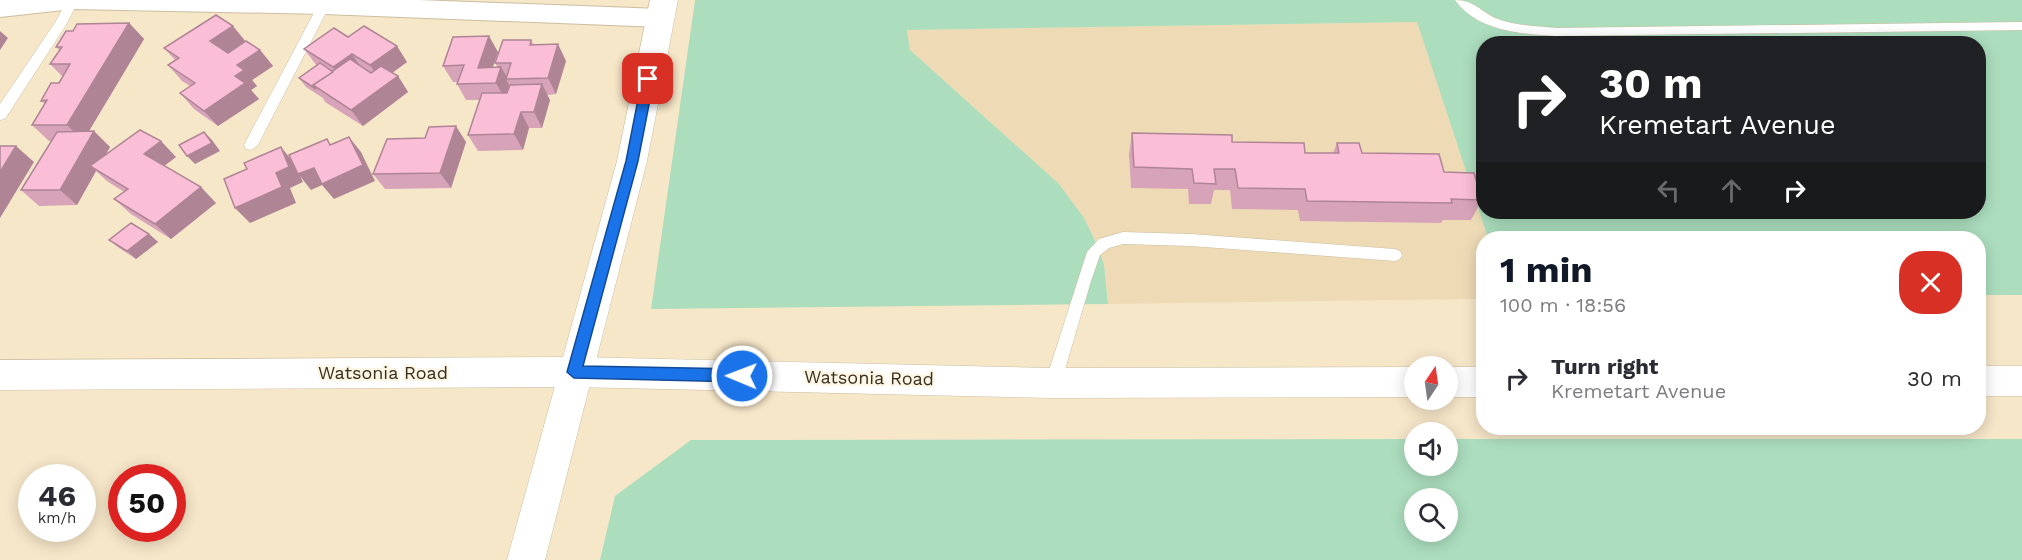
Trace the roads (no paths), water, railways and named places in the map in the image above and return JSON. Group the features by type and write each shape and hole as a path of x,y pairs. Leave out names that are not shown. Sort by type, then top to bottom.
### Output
{"main road":[{"path":"526,560 574,372 632,161 662,9"},
{"name":"Watsonia Road","path":"0,375 574,372 1053,382 1404,382"},
{"path":"1986,381 2022,381"},
{"path":"1458,382 1476,382"}],"street":[{"path":"0,8 73,0 662,9"}],"lane":[{"path":"0,115 62,22 73,0"},
{"path":"1461,0 1472,13 1490,22 1520,30 1556,32 2022,27"},
{"path":"251,145 324,5"},
{"path":"1053,382 1083,281 1094,252 1104,243 1123,238 1191,240 1395,255"}]}
